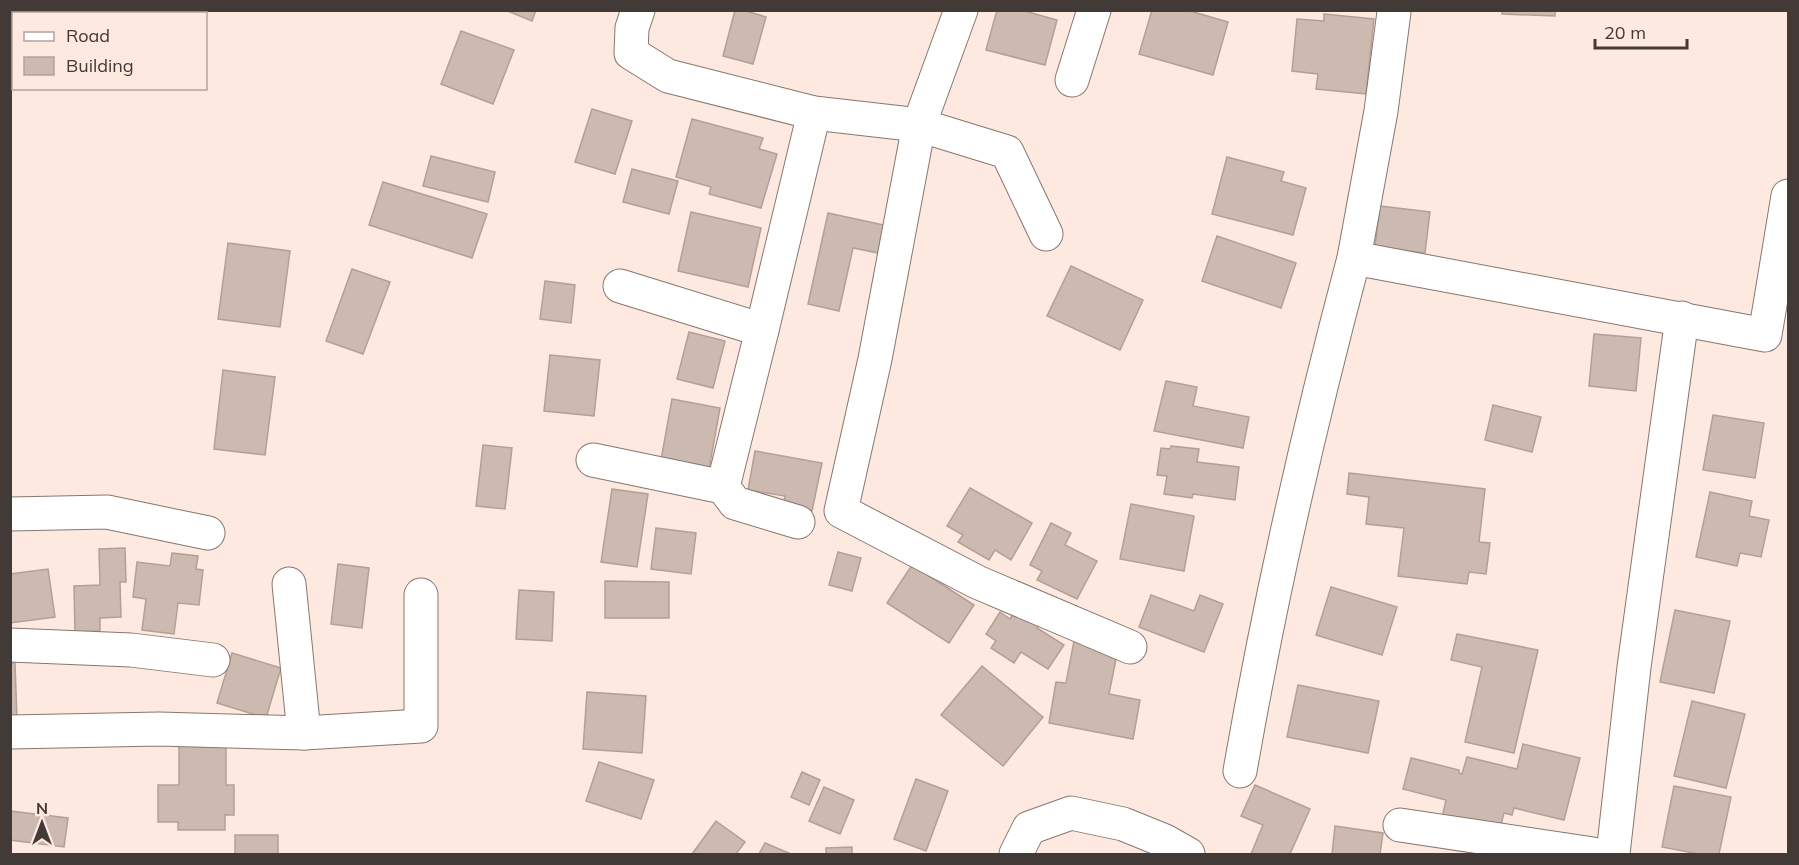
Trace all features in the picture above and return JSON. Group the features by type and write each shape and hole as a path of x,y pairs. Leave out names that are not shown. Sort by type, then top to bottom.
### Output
{"street":[{"path":"638,10 632,28 631,53 668,76 814,113 919,125 1007,152 1046,234"},
{"path":"961,10 919,125 875,359 841,511 977,582 1130,646"},
{"path":"1072,81 1094,10"},
{"path":"1240,771 1256,678 1322,375 1354,258 1381,111 1394,12"},
{"path":"723,487 814,113"},
{"path":"1354,258 1765,335 1788,196"},
{"path":"620,286 762,330"},
{"path":"1613,855 1634,667 1682,318"},
{"path":"593,460 723,487 735,503 798,522"},
{"path":"10,514 106,512 208,533"},
{"path":"289,584 304,733"},
{"path":"10,732 159,729 304,733 421,726 421,595"},
{"path":"10,645 131,650 213,660"},
{"path":"1016,855 1029,828 1071,813 1123,824 1165,841 1188,855"},
{"path":"1400,825 1552,851 1593,855"}],"building":[{"path":"505,10 536,10 532,21"},
{"path":"735,10 766,17 753,64 723,56"},
{"path":"997,10 1021,10 1057,20 1045,65 986,50"},
{"path":"1152,10 1187,10 1228,22 1213,75 1139,54"},
{"path":"1502,10 1555,10 1555,16 1502,14"},
{"path":"1324,14 1374,19 1366,94 1316,89 1318,74 1292,71 1297,19 1324,21"},
{"path":"461,31 514,50 493,104 441,84"},
{"path":"592,109 632,121 615,174 575,162"},
{"path":"692,119 763,138 759,149 777,154 761,208 709,194 711,187 676,177"},
{"path":"431,156 495,172 488,202 423,186"},
{"path":"1227,157 1284,172 1281,181 1306,188 1293,235 1212,214"},
{"path":"632,169 678,181 669,214 623,202"},
{"path":"383,182 487,214 472,258 369,225"},
{"path":"1380,206 1430,212 1425,253 1375,247"},
{"path":"691,212 761,228 748,287 678,271"},
{"path":"828,213 884,225 878,253 853,248 839,311 808,304"},
{"path":"1217,236 1296,263 1281,308 1202,281"},
{"path":"228,243 290,251 280,327 218,319"},
{"path":"1071,266 1143,300 1120,350 1047,316"},
{"path":"352,269 390,282 363,354 326,341"},
{"path":"545,281 575,285 571,323 540,319"},
{"path":"689,332 725,341 713,388 677,379"},
{"path":"1594,334 1641,338 1636,391 1589,386"},
{"path":"550,355 600,360 594,416 544,411"},
{"path":"223,370 275,377 265,455 214,449"},
{"path":"1166,381 1197,387 1193,406 1249,417 1243,448 1154,431"},
{"path":"672,399 720,408 709,469 661,460"},
{"path":"1493,405 1541,417 1532,452 1485,440"},
{"path":"1713,415 1764,423 1755,478 1703,470"},
{"path":"483,445 512,448 505,509 476,506"},
{"path":"1171,446 1199,449 1197,462 1239,467 1235,500 1193,494 1192,498 1164,494 1167,476 1157,475 1161,448 1170,449"},
{"path":"755,451 822,463 812,511 783,506 785,496 748,490"},
{"path":"1349,473 1485,489 1479,542 1490,543 1486,574 1469,572 1467,584 1398,576 1404,528 1366,524 1369,497 1347,494"},
{"path":"970,488 1032,523 1011,560 995,550 989,560 958,542 963,535 947,526"},
{"path":"612,489 648,494 637,567 601,562"},
{"path":"1710,492 1752,501 1749,516 1769,520 1761,557 1740,553 1737,566 1696,557"},
{"path":"1131,504 1194,516 1184,571 1120,559"},
{"path":"1051,523 1071,533 1065,545 1097,561 1077,599 1037,580 1042,571 1030,565"},
{"path":"656,528 696,533 691,574 651,569"},
{"path":"125,548 126,582 120,582 121,617 100,618 100,631 75,632 74,586 100,585 99,549"},
{"path":"838,552 861,558 852,591 829,585"},
{"path":"172,553 198,556 196,569 203,570 199,605 178,603 174,634 142,630 146,599 133,597 137,562 170,566"},
{"path":"338,564 369,568 362,628 331,624"},
{"path":"912,565 974,605 949,643 887,603"},
{"path":"48,569 55,617 10,623 10,574"},
{"path":"605,581 669,582 669,618 605,618"},
{"path":"1331,587 1397,607 1382,655 1316,635"},
{"path":"519,590 554,592 552,641 516,639"},
{"path":"1151,595 1194,611 1200,595 1223,604 1204,652 1139,627"},
{"path":"1018,607 1041,622 1037,628 1064,645 1048,669 1021,652 1014,663 991,648 996,641 986,634 1000,612 1010,619"},
{"path":"1675,610 1730,621 1714,693 1660,682"},
{"path":"1457,634 1538,650 1514,753 1465,742 1482,667 1451,660"},
{"path":"1074,641 1118,649 1109,694 1140,700 1133,739 1049,723 1056,682 1066,683"},
{"path":"232,653 281,668 266,718 217,703"},
{"path":"10,663 15,663 17,720 10,720"},
{"path":"982,666 1043,717 1003,766 941,715"},
{"path":"1298,685 1379,701 1368,753 1287,737"},
{"path":"587,692 646,696 642,753 583,749"},
{"path":"1692,701 1745,714 1726,788 1674,776"},
{"path":"179,742 226,742 226,785 234,785 234,815 225,815 225,830 178,830 178,822 158,822 158,785 179,785"},
{"path":"1523,744 1580,758 1564,820 1514,808 1512,815 1504,813 1499,832 1442,818 1446,800 1403,789 1411,758 1459,770 1462,774 1467,757 1517,769"},
{"path":"599,762 654,780 641,819 586,801"},
{"path":"802,772 820,780 809,805 791,797"},
{"path":"916,779 948,791 926,851 894,839"},
{"path":"1255,785 1310,809 1290,854 1251,854 1263,825 1241,816"},
{"path":"1674,786 1731,797 1719,854 1699,854 1662,847"},
{"path":"824,787 854,800 840,834 809,821"},
{"path":"10,811 68,818 64,847 10,840"},
{"path":"716,821 745,842 736,854 692,854"},
{"path":"1335,826 1383,833 1380,854 1332,854"},
{"path":"235,835 278,835 278,854 235,854"},
{"path":"765,843 791,854 759,854"},
{"path":"852,847 852,854 826,854 826,848"}]}
